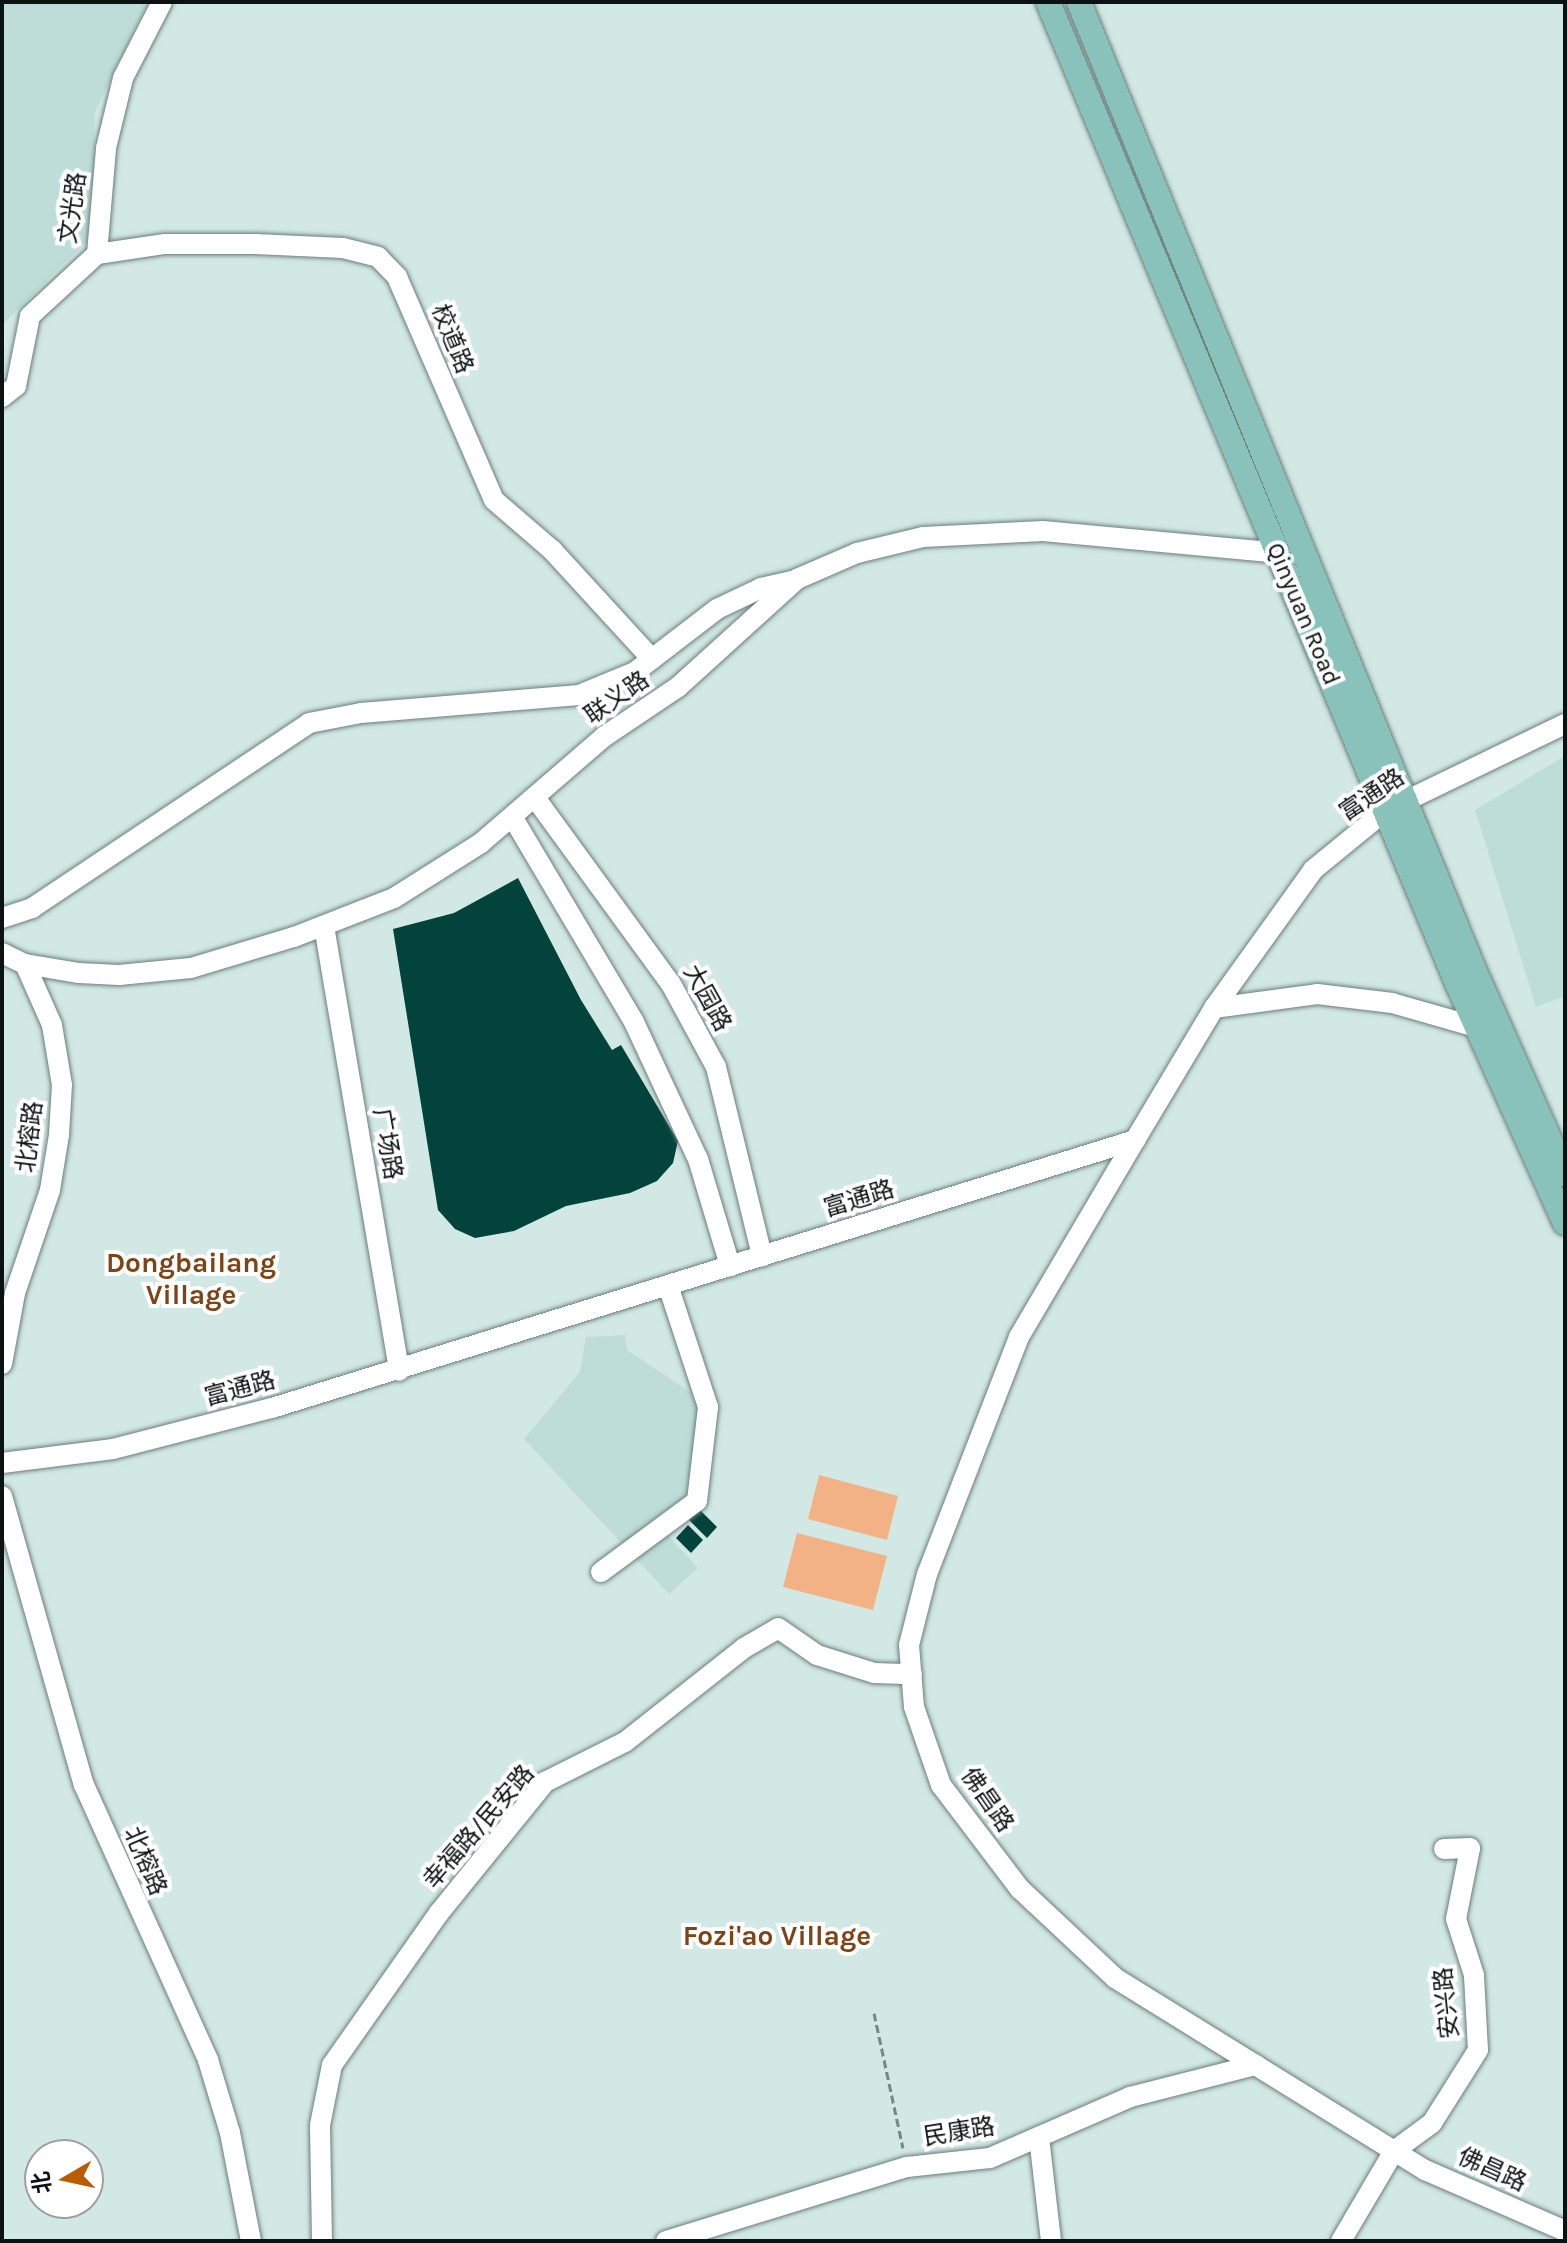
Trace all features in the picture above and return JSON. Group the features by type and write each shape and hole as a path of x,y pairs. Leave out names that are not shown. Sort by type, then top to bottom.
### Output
{"main road":[{"name":"Qinyuan Road","path":"1048,2 1476,1027 1565,1223"},
{"name":"Qinyuan Road","path":"1079,2 1407,799 1473,967 1565,1174"}],"street":[{"name":"文光路","path":"9,392 30,316 97,254 106,148 123,78 162,2"},
{"name":"校道路","path":"97,254 165,244 255,244 343,248 378,257 397,277 494,500 552,550 652,659"},
{"name":"联义路","path":"2,953 25,964 119,975 191,968 324,926 394,898 513,818 605,736 678,687 797,579 857,553 923,537 1028,531 1278,553"},
{"path":"2,918 32,908 309,723 361,713 579,695 652,659 717,609 761,588 797,579"},
{"name":"富通路","path":"2,1463 113,1449 399,1371 1135,1140 1214,1008 1313,870 1385,811 1565,724"},
{"name":"大园路","path":"536,799 671,984 716,1067 762,1256"},
{"path":"513,818 634,1022 698,1159 730,1266"},
{"name":"广场路","path":"324,926 399,1371"},
{"name":"北榕路","path":"2,1364 15,1293 50,1190 59,1135 62,1085 52,1025 25,964"},
{"path":"1214,1008 1317,994 1392,1003 1476,1027"},
{"name":"佛昌路","path":"1135,1140 1019,1337 927,1574 909,1645 914,1707 941,1785 1020,1889 1115,1978 1425,2170 1565,2231"},
{"path":"601,1572 697,1501 708,1407 668,1285"},
{"name":"北榕路","path":"2,1496 84,1785 208,2060 230,2133 251,2241"},
{"name":"幸福路/民安路","path":"322,2241 320,2125 332,2065 439,1913 545,1782 625,1742 778,1628 817,1655 874,1673 912,1674"},
{"name":"安兴路","path":"1394,2151 1432,2123 1478,2050 1474,1975 1456,1919 1470,1848 1444,1849"},
{"name":"民康路","path":"666,2241 907,2167 990,2158 1130,2097 1256,2065"},
{"path":"1039,2137 1051,2241"},
{"path":"1341,2241 1394,2151"}],"path":[{"path":"874,2013 907,2167"}],"shaded area":[{"path":"2,2 148,2 95,112 93,214 87,241 2,325"},
{"path":"1565,756 1565,996 1536,1007 1475,810"},
{"path":"625,1335 627,1350 690,1392 703,1416 689,1499 658,1525 698,1568 669,1594 524,1439 580,1372 586,1337"},
{"path":"819,1475 898,1496 887,1540 808,1519"},
{"path":"797,1533 887,1556 873,1610 783,1587"}],"building":[{"path":"518,878 581,1000 612,1050 621,1045 678,1141 673,1163 657,1181 630,1193 566,1206 514,1231 475,1238 455,1229 438,1210 393,929 454,913"},
{"path":"699,1509 717,1527 707,1538 689,1520"},
{"path":"688,1525 703,1540 691,1553 676,1538"}],"district":[{"name":"Dongbailang Village","path":"191,1279"},
{"name":"Fozi'ao Village","path":"777,1936"}]}
